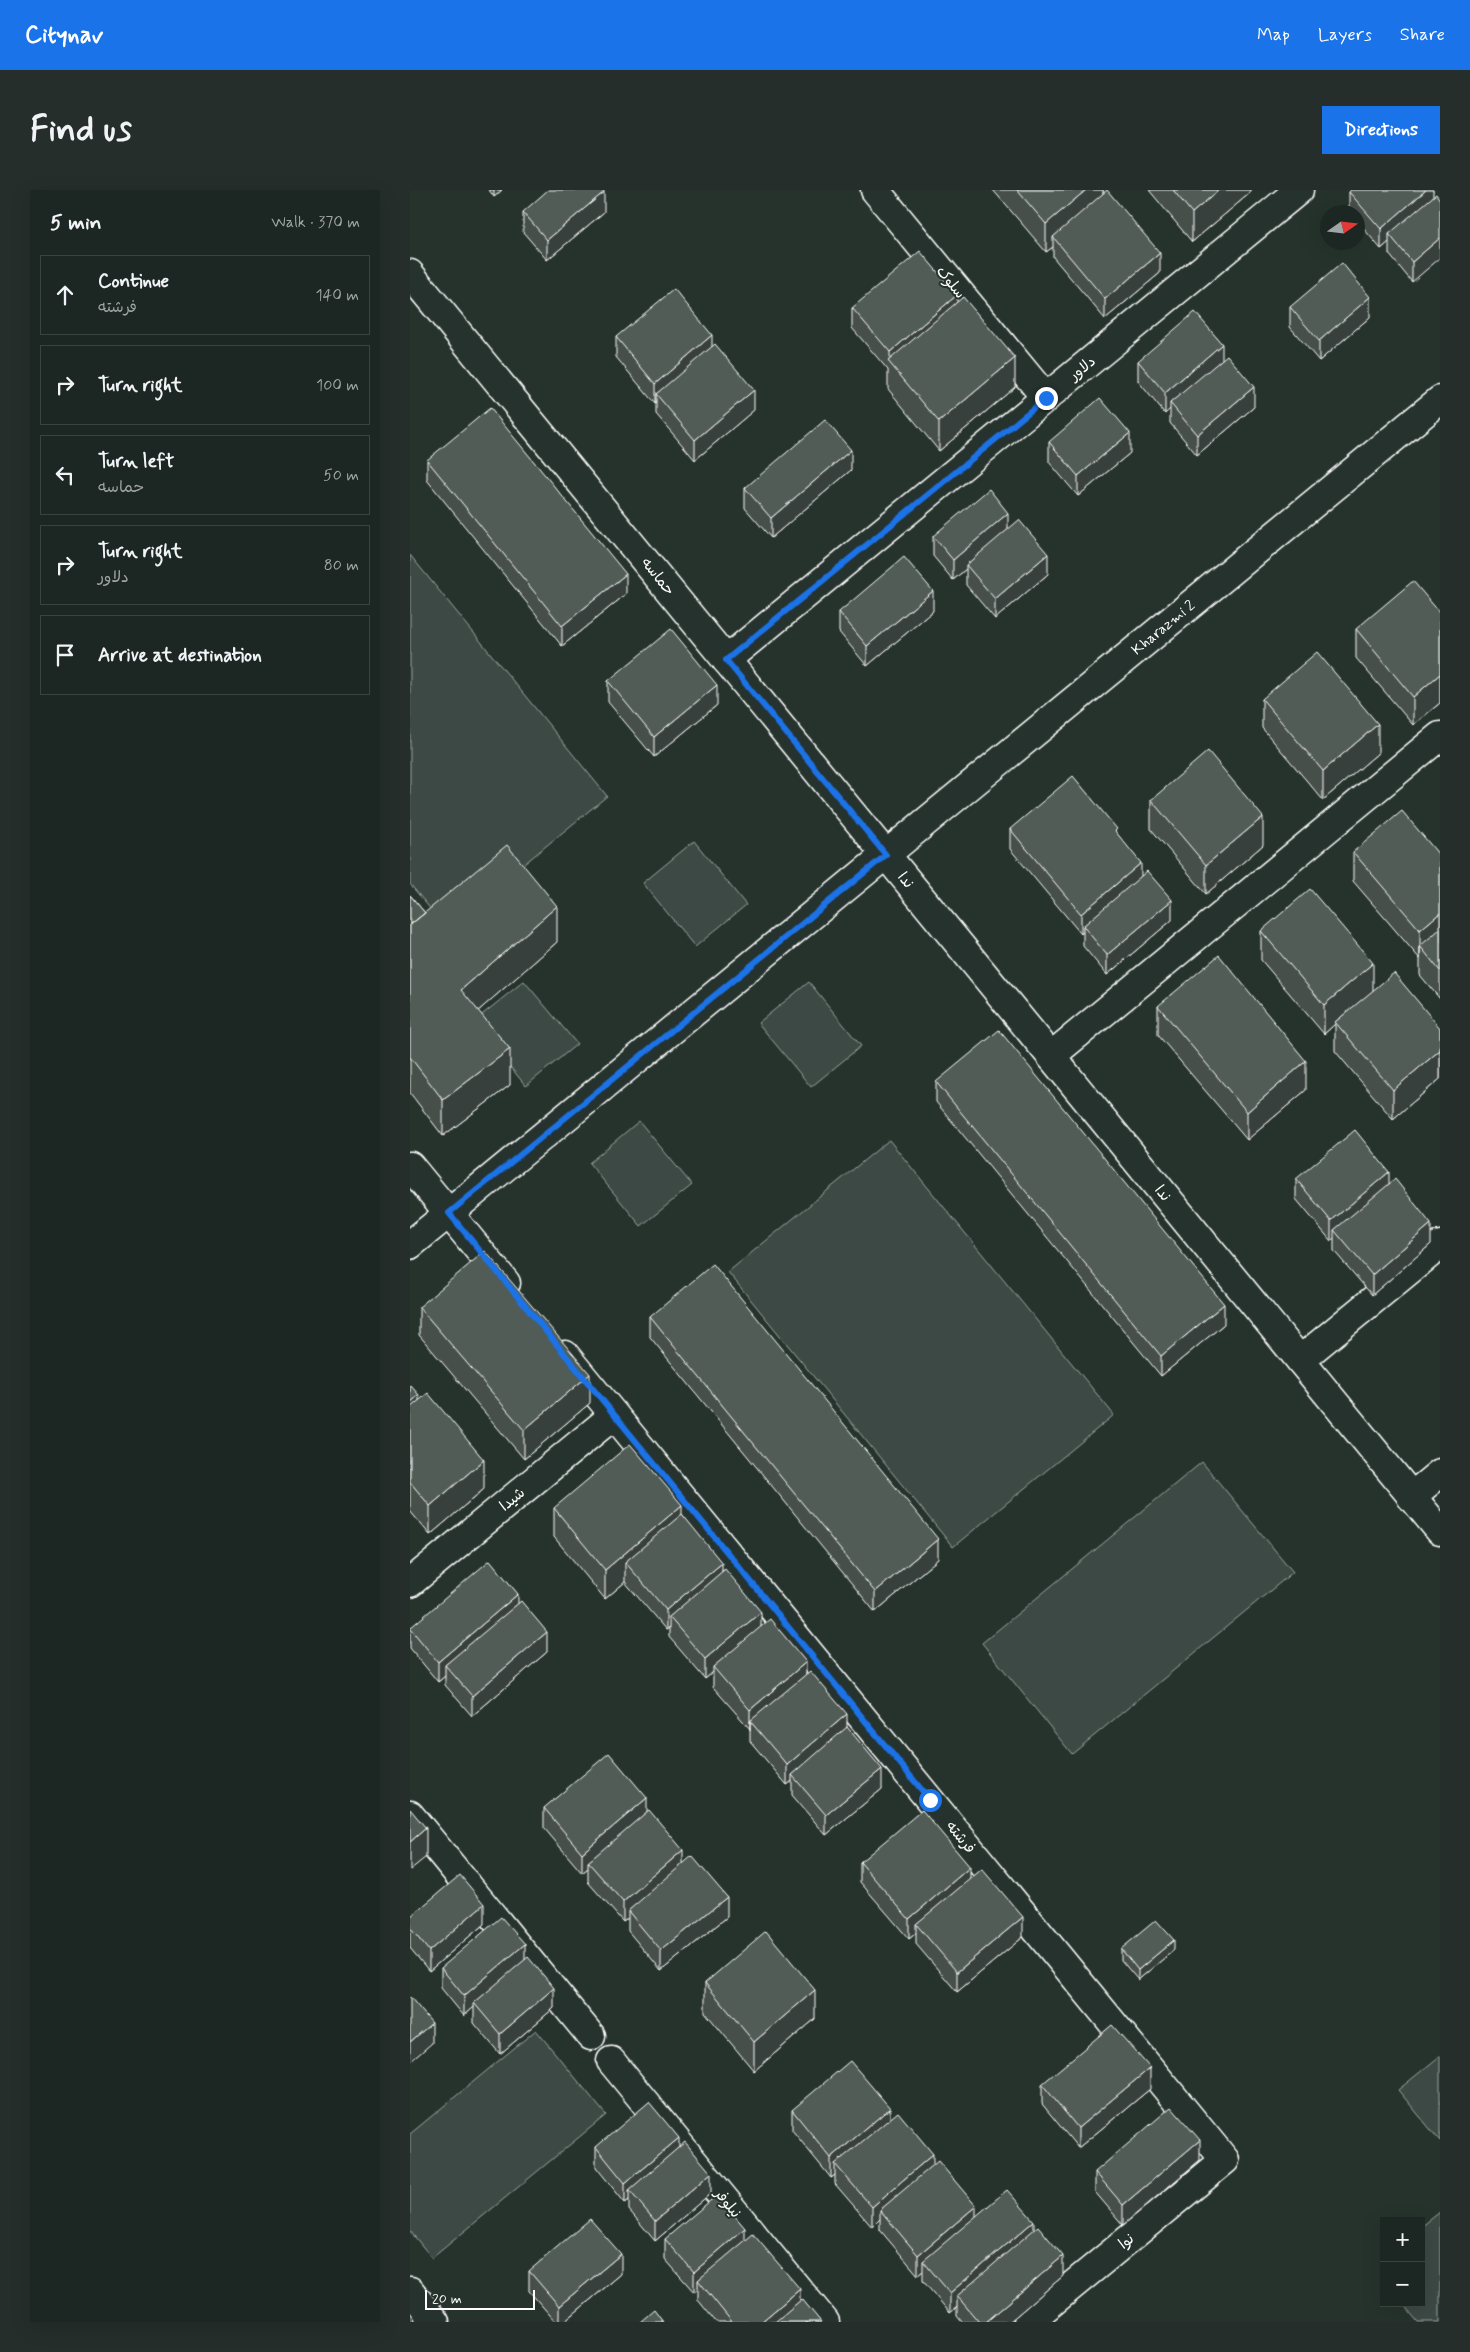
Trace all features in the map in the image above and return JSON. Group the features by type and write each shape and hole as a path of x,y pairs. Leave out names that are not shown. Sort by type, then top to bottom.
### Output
{"street":[{"name":"سلوک","path":"876,190 1046,398"},
{"name":"دلاور","path":"726,660 1046,398 1283,195"},
{"name":"حماسه","path":"410,274 886,855"},
{"name":"Kharazmi 2","path":"410,1245 1440,400"},
{"path":"1051,1056 1440,736"},
{"name":"ندا","path":"886,855 1440,1531"},
{"path":"410,1166 523,1303"},
{"path":"1300,1360 1440,1246"},
{"name":"فرشته","path":"547,1333 1225,2160"},
{"name":"شیدا","path":"410,1582 614,1414"},
{"path":"1411,1496 1440,1473"},
{"path":"410,1815 591,2036"},
{"name":"نیلوفر","path":"612,2061 825,2322"},
{"name":"نوا","path":"1028,2322 1225,2160"},
{"path":"410,2292 435,2322"}],"shaded area":[{"path":"410,555 607,796 446,928 410,884"},
{"path":"694,841 746,905 695,947 643,883"},
{"path":"524,981 577,1044 526,1086 473,1022"},
{"path":"809,982 861,1046 811,1087 758,1023"},
{"path":"639,1121 692,1185 641,1226 589,1163"},
{"path":"889,1140 1114,1415 953,1547 728,1272"},
{"path":"1202,1462 1293,1572 1072,1754 982,1643"},
{"path":"536,2030 606,2115 432,2258 410,2231 410,2134"},
{"path":"1440,2056 1440,2141 1398,2090"},
{"path":"1440,2212 1440,2322 1418,2322 1405,2307 1425,2307 1425,2224"}],"building":[{"path":"548,190 603,190 604,192 547,240 523,212"},
{"path":"1017,190 1086,190 1046,224"},
{"path":"1107,190 1160,253 1105,299 1053,237"},
{"path":"1173,190 1219,190 1192,213"},
{"path":"1351,190 1426,190 1381,229 1365,210 1365,205 1360,205 1349,192"},
{"path":"1436,194 1440,200 1440,238 1412,262 1389,234"},
{"path":"920,251 957,295 890,352 852,308"},
{"path":"1342,263 1370,297 1319,341 1290,307"},
{"path":"674,289 712,335 655,384 616,337"},
{"path":"963,297 1015,358 939,422 888,361"},
{"path":"1195,312 1222,344 1165,393 1138,361"},
{"path":"715,344 754,390 695,440 656,394"},
{"path":"1227,355 1254,387 1197,435 1170,403"},
{"path":"1100,398 1130,433 1078,476 1049,442"},
{"path":"490,408 626,574 562,626 427,460"},
{"path":"825,420 851,450 771,518 745,488"},
{"path":"989,489 1008,513 953,560 933,536"},
{"path":"1019,520 1048,554 995,599 966,565"},
{"path":"904,557 933,591 867,646 839,612"},
{"path":"1413,581 1440,613 1440,674 1413,697 1356,629"},
{"path":"671,629 717,685 654,737 608,681"},
{"path":"1317,652 1378,724 1323,771 1262,699"},
{"path":"1208,751 1263,817 1206,865 1151,800"},
{"path":"1073,776 1117,829 1115,831 1141,863 1081,914 1010,829"},
{"path":"1402,811 1440,856 1440,913 1420,930 1353,852"},
{"path":"507,845 557,906 461,990 510,1049 443,1100 410,1057 410,925"},
{"path":"1147,871 1172,900 1107,955 1083,926"},
{"path":"1310,889 1373,963 1324,1005 1261,931"},
{"path":"410,895 425,913 410,925"},
{"path":"1440,929 1440,971 1420,946"},
{"path":"1219,955 1306,1061 1247,1112 1158,1006"},
{"path":"1394,973 1440,1028 1440,1050 1393,1090 1335,1022"},
{"path":"999,1030 1224,1304 1161,1356 936,1082"},
{"path":"1355,1130 1389,1172 1331,1221 1296,1179"},
{"path":"1395,1179 1431,1224 1372,1275 1334,1230"},
{"path":"485,1251 590,1374 524,1430 419,1307"},
{"path":"713,1264 938,1539 875,1592 650,1317"},
{"path":"410,1385 419,1395 410,1403"},
{"path":"428,1393 484,1460 430,1506 410,1482 410,1408"},
{"path":"630,1444 682,1505 605,1570 554,1508"},
{"path":"682,1514 722,1563 666,1610 625,1562"},
{"path":"490,1560 518,1594 438,1662 410,1628"},
{"path":"725,1569 761,1612 705,1659 669,1617"},
{"path":"521,1601 547,1632 472,1696 445,1665"},
{"path":"770,1619 806,1662 750,1710 713,1667"},
{"path":"810,1671 847,1714 787,1765 750,1721"},
{"path":"847,1727 882,1769 826,1815 792,1775"},
{"path":"609,1753 647,1798 582,1853 544,1808"},
{"path":"410,1809 426,1828 410,1842"},
{"path":"649,1810 683,1850 623,1902 588,1862"},
{"path":"922,1810 970,1867 909,1919 860,1862"},
{"path":"692,1856 727,1897 661,1951 628,1911"},
{"path":"982,1869 1023,1917 957,1972 916,1924"},
{"path":"460,1875 484,1904 429,1951 410,1928 410,1917"},
{"path":"501,1917 525,1944 464,1996 441,1968"},
{"path":"1156,1920 1174,1940 1138,1970 1121,1949"},
{"path":"766,1931 815,1990 754,2042 705,1983"},
{"path":"528,1957 554,1988 500,2034 474,2003"},
{"path":"410,1997 432,2023 410,2042"},
{"path":"1112,2025 1150,2068 1078,2128 1042,2084"},
{"path":"850,2061 890,2108 831,2158 792,2110"},
{"path":"649,2102 679,2138 625,2183 596,2147"},
{"path":"1171,2107 1200,2140 1123,2205 1095,2172"},
{"path":"898,2112 933,2154 872,2207 835,2164"},
{"path":"685,2142 711,2173 655,2221 629,2190"},
{"path":"938,2161 976,2206 918,2255 880,2210"},
{"path":"1007,2190 1034,2221 950,2293 923,2261"},
{"path":"717,2195 745,2228 694,2272 665,2239"},
{"path":"590,2219 621,2254 559,2306 529,2271"},
{"path":"1038,2226 1063,2256 986,2322 979,2322 957,2296"},
{"path":"753,2234 800,2289 761,2322 732,2322 698,2280"},
{"path":"802,2299 821,2322 775,2322"},
{"path":"654,2310 663,2322 640,2322"},
{"path":"410,2312 415,2319 412,2322 410,2322"}],"route":[{"path":"930,1800 449,1213 886,855 726,660 1046,398"}]}
